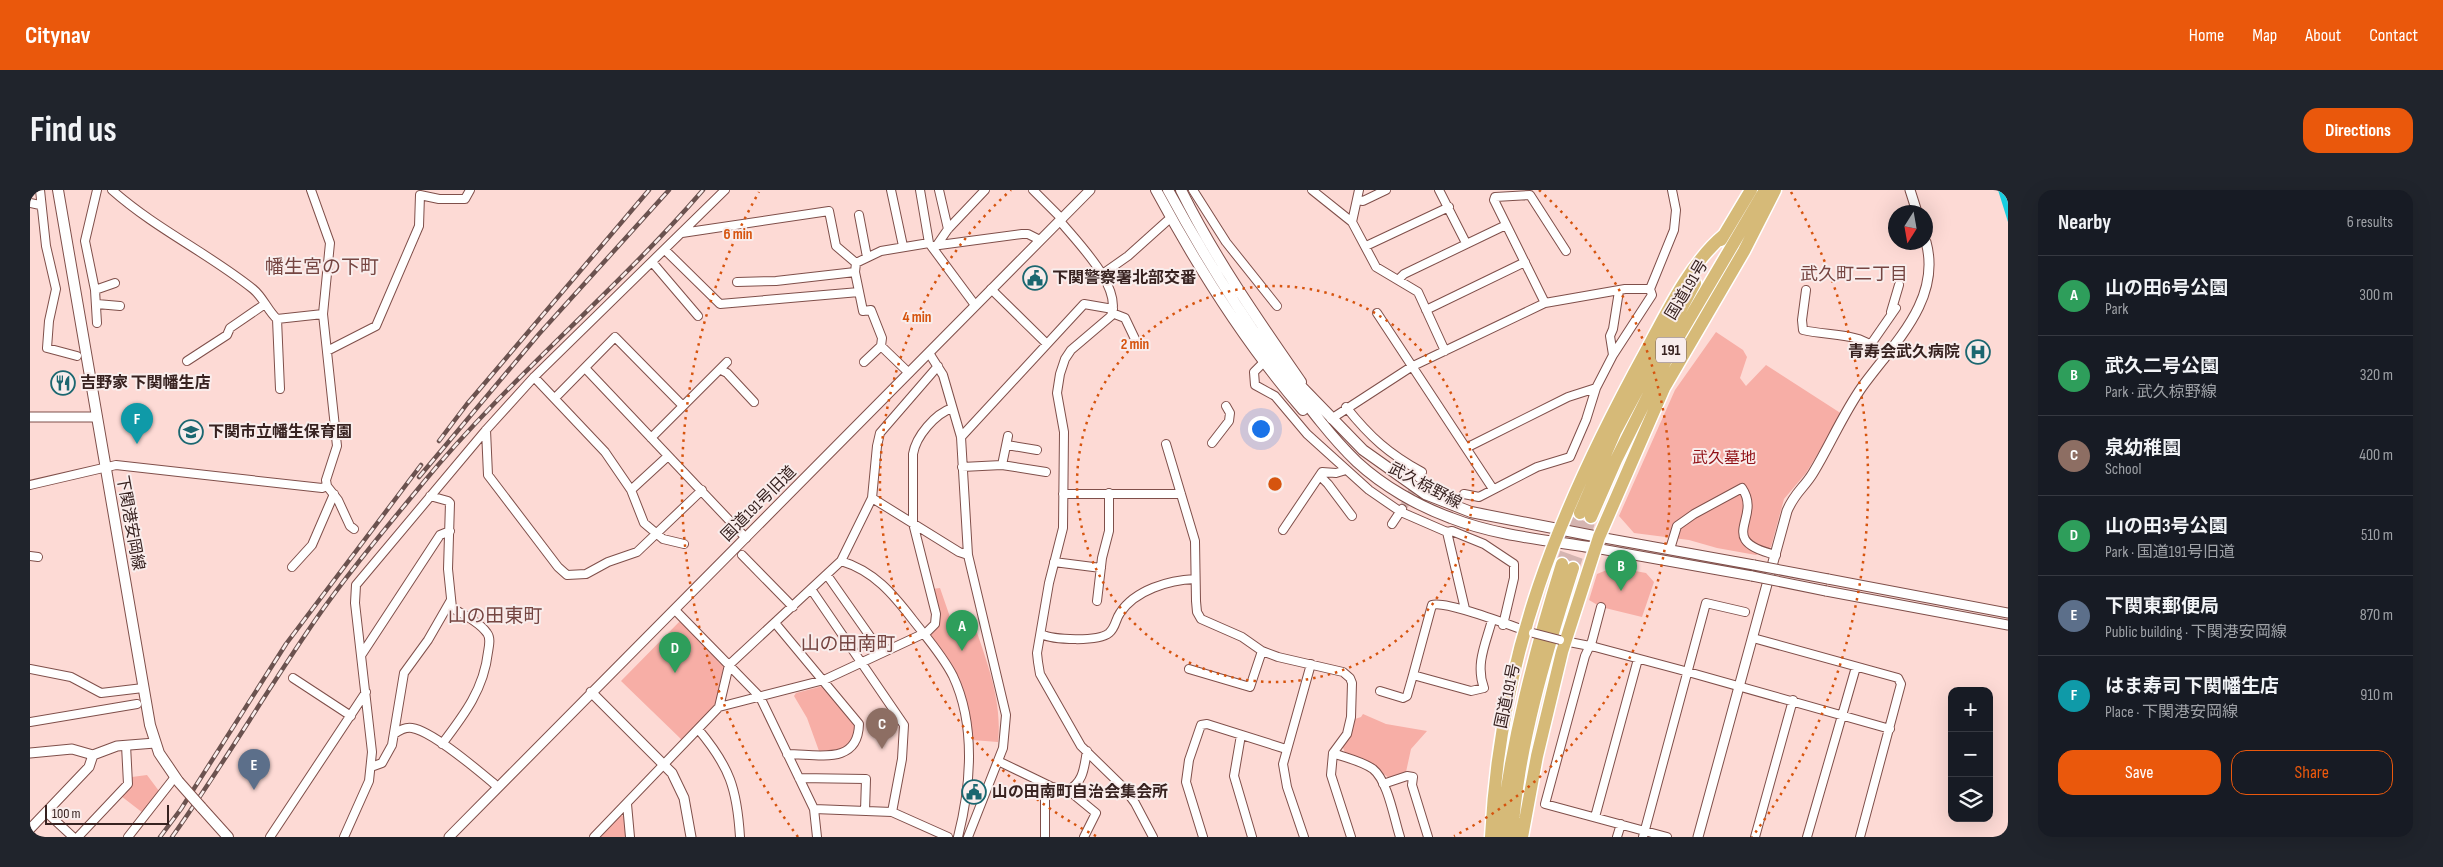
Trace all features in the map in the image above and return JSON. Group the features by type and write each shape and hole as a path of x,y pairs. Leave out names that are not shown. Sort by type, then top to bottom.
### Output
{"highway":[{"name":"国道191号","path":"1751,190 1679,311 1615,432 1586,515 1672,348 1765,190"},
{"path":"1522,837 1537,756 1563,641 1597,542 1664,388 1744,251 1775,190"},
{"path":"1491,837 1496,764 1504,714 1529,632 1553,542 1596,444 1670,308 1709,247 1724,235"},
{"name":"国道191号","path":"1500,837 1509,769 1527,683 1568,566 1520,773 1512,837"}],"main road":[{"name":"下関港安岡線","path":"58,190 143,688 155,743 177,779 228,837"},
{"path":"1156,190 1200,268 1264,362 1306,414 1358,462"},
{"name":"武久椋野線","path":"1168,190 1184,221 1250,326 1311,410 1358,462 1392,489 1449,518 1488,530 1553,542 1597,542"},
{"path":"1181,190 1193,215 1238,288 1310,394"},
{"name":"武久椋野線","path":"1250,326 1293,378 1310,394 1331,419 1376,460 1425,494 1471,512 1558,530 1597,542"}],"street":[{"path":"40,190 40,204 49,262 56,289 49,321 47,348 77,356"},
{"path":"97,190 85,242 95,290 97,323"},
{"path":"112,190 150,220 215,261 256,291 277,319 280,389"},
{"path":"311,190 330,244 323,314 337,446 328,470 327,486 334,494 350,526 354,529"},
{"path":"327,351 376,326 419,226 420,195 439,199 465,199 470,190"},
{"path":"344,837 352,815 365,792 372,752 355,590 356,584 380,552 534,377 725,190"},
{"path":"891,190 903,246"},
{"path":"920,190 932,245 975,306"},
{"path":"940,190 948,229"},
{"path":"932,245 985,190"},
{"path":"1032,190 1061,220 1101,275 1113,296 1112,311 1071,350 1062,367 1058,393 1064,425 1063,528 1048,583 1037,653 1040,674 1082,746 1124,788 1135,803 1153,837"},
{"name":"国道191号旧道","path":"454,835 591,692 675,610 1090,190"},
{"path":"1193,190 1226,242 1277,306"},
{"path":"1312,190 1352,222 1376,267 1418,292 1445,351"},
{"path":"1352,222 1359,190"},
{"path":"1357,200 1363,201 1386,190"},
{"path":"1439,190 1449,206 1466,243"},
{"path":"1464,494 1480,497 1537,467 1570,457 1586,420 1596,388 1613,355 1652,295 1650,289 1674,230 1676,210 1672,190"},
{"path":"1910,190 1915,205"},
{"path":"1545,303 1494,200 1495,197 1530,195 1566,251"},
{"path":"30,204 40,204"},
{"path":"1366,246 1449,206"},
{"path":"682,233 829,211 836,246 856,263"},
{"path":"859,215 867,256"},
{"path":"1101,275 1128,256 1167,221"},
{"path":"1398,280 1404,274 1506,225"},
{"path":"856,263 867,256 903,246 932,245 1022,234 1033,236 1040,240"},
{"path":"665,250 720,304 859,292"},
{"path":"1698,837 1792,501 1813,474 1852,402 1910,323 1924,295 1929,258 1928,250"},
{"path":"652,262 698,316"},
{"path":"1426,310 1525,262"},
{"path":"856,263 855,272 863,310 871,310 882,338 881,346 864,362"},
{"path":"737,282 776,281 855,272"},
{"path":"95,290 115,283"},
{"path":"1890,316 1899,285"},
{"path":"1331,419 1346,407 1411,367 1545,303 1635,288 1650,289"},
{"path":"991,289 1046,344"},
{"path":"1806,290 1802,320 1803,330 1837,334 1871,344 1884,359"},
{"path":"1613,355 1610,336 1613,329 1619,291"},
{"path":"97,304 120,306"},
{"path":"187,361 227,335 230,328 265,304"},
{"path":"960,437 1084,304 1112,311 1124,318 1135,339"},
{"path":"1871,344 1896,308"},
{"path":"1377,313 1411,367 1418,372 1492,489"},
{"path":"277,319 323,314"},
{"path":"555,398 615,337 683,406"},
{"path":"881,346 909,373"},
{"path":"929,353 938,366 960,437 968,556 1006,715 1005,741 968,837"},
{"path":"651,438 727,362"},
{"path":"1264,362 1254,372 1255,385 1275,396 1307,434 1369,490 1402,510 1447,532 1452,531 1484,544 1514,564 1514,578 1503,625"},
{"path":"594,837 719,707 729,665 841,561 872,498 880,433 938,366"},
{"path":"585,368 746,538"},
{"path":"720,370 727,373 754,402"},
{"path":"534,377 599,445 631,490 644,523 663,539 684,544"},
{"path":"1466,448 1568,397 1596,388"},
{"path":"1212,443 1229,421 1230,413 1226,406"},
{"path":"1346,407 1376,442 1399,460 1422,472 1419,478"},
{"path":"719,707 824,680 933,627 936,614 913,523 914,445 942,411 952,408"},
{"path":"30,417 97,417"},
{"path":"486,430 488,475 558,567 567,575 586,574 608,562 637,552 702,490"},
{"path":"1002,465 1008,436"},
{"path":"1166,444 1195,540 1197,612 1201,619 1242,637 1262,651 1278,657 1343,672 1350,678 1352,683 1349,728 1333,753 1331,776 1350,836 1341,837"},
{"path":"1007,445 1037,450"},
{"path":"631,490 668,456"},
{"path":"30,485 105,467 126,465 286,485 322,488 327,486"},
{"path":"962,467 1002,465 1046,472"},
{"path":"1283,530 1322,472 1336,473 1346,470"},
{"path":"1320,476 1352,516"},
{"path":"1670,549 1677,526 1694,514 1742,488 1746,495 1747,510 1743,534 1746,543 1754,550 1776,555"},
{"path":"1097,601 1101,568 1109,531 1109,493"},
{"path":"292,567 312,545 334,494"},
{"path":"1063,494 1181,494"},
{"path":"430,496 450,503 448,569 452,608 486,632 489,640 486,665 479,689 464,717 442,744"},
{"path":"872,498 968,556"},
{"path":"1392,524 1402,510"},
{"path":"362,654 440,535 450,531"},
{"path":"1447,532 1465,609"},
{"path":"1597,542 1670,549 2008,613"},
{"path":"1597,542 1752,576 2008,625"},
{"path":"742,556 793,607"},
{"path":"841,561 861,568 887,588 923,633 952,674 966,717 968,776 966,799 958,837"},
{"path":"1054,562 1101,568"},
{"path":"827,575 881,652"},
{"path":"1041,634 1058,638 1102,636 1113,628 1120,612 1145,593 1178,581 1195,579"},
{"path":"811,589 904,725 902,758 892,812"},
{"path":"371,766 385,760 394,734 404,673 428,640 451,600"},
{"path":"1380,692 1403,698 1407,696 1432,605 1437,603 1465,609 1503,625 1793,700 1890,729"},
{"path":"1644,834 1706,603 1745,612"},
{"path":"1601,607 1592,641 1588,646 1545,804 1621,824 1644,834 1667,837"},
{"path":"675,610 760,697 814,809 817,837"},
{"path":"1413,675 1471,691 1484,688 1480,676 1480,667 1492,620"},
{"path":"775,623 824,680 858,724 858,738 851,749 842,754 787,754"},
{"path":"1753,638 1898,678 1901,684 1860,837"},
{"path":"1189,669 1250,687 1262,651"},
{"path":"1596,817 1638,659"},
{"path":"1304,837 1283,770 1286,749 1310,664"},
{"path":"1808,837 1841,714 1856,667"},
{"path":"30,669 71,677 101,693 143,688"},
{"path":"293,678 351,716"},
{"path":"270,837 366,692"},
{"path":"591,692 672,773 684,798 691,837"},
{"path":"1755,837 1793,700"},
{"path":"30,722 137,704"},
{"path":"1203,837 1186,782 1188,760 1198,728 1208,724 1286,749"},
{"path":"394,734 410,728 418,730 442,744 498,788"},
{"path":"698,730 720,758 732,782 736,795 740,837"},
{"path":"1241,735 1234,776 1252,837"},
{"path":"30,753 72,749 93,755 110,748 155,743"},
{"path":"78,837 128,784 126,745"},
{"path":"1068,790 1076,784 1083,774 1087,752"},
{"path":"1333,753 1369,767 1383,784 1400,837"},
{"path":"30,829 89,767 93,755"},
{"path":"998,761 1046,784 1068,790 1096,813 1084,837"},
{"path":"1383,784 1407,776 1413,777 1412,785 1428,837"},
{"path":"799,778 866,780 865,811"},
{"path":"128,837 177,779"},
{"path":"1046,784 1046,837"},
{"path":"627,804 630,837"},
{"path":"814,809 892,812 948,837"},
{"path":"46,812 73,837"},
{"path":"1617,837 1621,824"}],"green space":[{"name":"武久墓地","path":"1716,332 1743,350 1747,357 1740,378 1746,386 1766,365 1842,414 1806,473 1784,499 1771,547 1756,555 1717,548 1689,540 1634,533 1619,516 1675,390"},
{"path":"1619,565 1630,566 1630,570 1646,573 1654,582 1642,617 1601,607 1589,600 1597,574"},
{"path":"940,588 950,617 971,614 987,661 995,693 999,725 998,742 972,740 970,717 963,692 952,667 931,635 932,589"},
{"path":"680,621 724,665 715,707 683,741 621,681"},
{"path":"823,686 855,724 848,744 840,749 819,751 807,718 794,696 796,693"},
{"path":"1363,714 1386,724 1427,731 1411,749 1406,772 1389,778 1369,763 1345,753 1342,745 1353,729 1355,719"},
{"path":"147,775 159,791 143,813 121,796 130,786 132,777"},
{"path":"620,815 624,816 626,837 598,837"}],"water":[{"path":"1998,190 2008,190 2008,222"}],"tunnel":[{"path":"1403,508 1419,478"},
{"path":"1562,564 1580,513"},
{"path":"1573,568 1591,517"}],"railway":[{"path":"439,441 467,404 649,190"},
{"path":"419,477 539,334 669,190"},
{"path":"172,837 314,622 395,517 456,444 526,371 634,264 703,190"},
{"path":"160,837 181,809 286,644 421,465"}],"place":[{"name":"下関警察署北部交番","path":"1035,278"},
{"name":"青寿会武久病院","path":"1978,352"},
{"name":"吉野家 下関幡生店","path":"63,383"},
{"name":"下関市立幡生保育園","path":"191,432"},
{"name":"はま寿司 下関幡生店","path":"137,444"},
{"name":"武久二号公園","path":"1621,591"},
{"name":"山の田6号公園","path":"962,651"},
{"name":"山の田3号公園","path":"675,673"},
{"name":"泉幼稚園","path":"882,749"},
{"name":"下関東郵便局","path":"254,790"},
{"name":"山の田南町自治会集会所","path":"974,792"}],"district":[{"name":"幡生宮の下町","path":"322,267"},
{"name":"武久町二丁目","path":"1854,274"},
{"name":"山の田東町","path":"495,616"},
{"name":"山の田南町","path":"848,644"}]}
